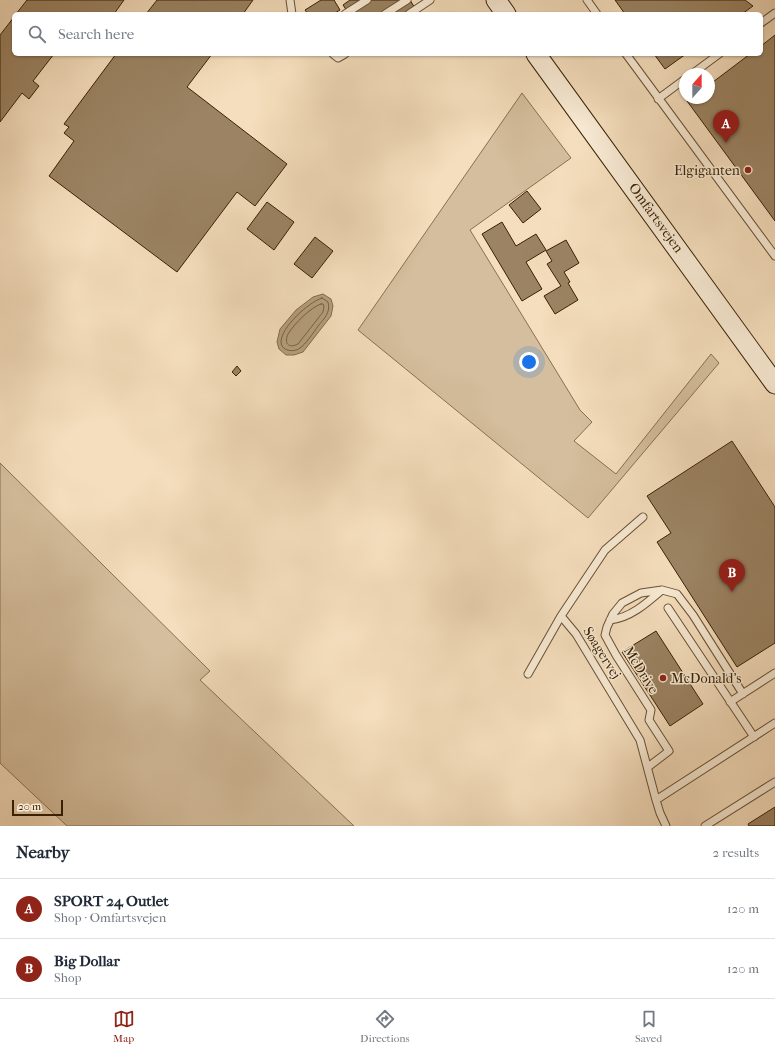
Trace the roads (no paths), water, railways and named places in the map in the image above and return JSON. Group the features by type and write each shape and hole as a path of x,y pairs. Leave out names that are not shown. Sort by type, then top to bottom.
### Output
{"main road":[{"path":"496,0 505,12"},
{"name":"Omfartsvejen","path":"537,56 775,384"}],"lane":[{"path":"290,0 292,12"},
{"path":"348,12 367,0"},
{"path":"387,12 407,0"},
{"path":"412,12 431,0"},
{"path":"587,0 596,12"},
{"path":"763,22 775,13"},
{"path":"627,56 775,256"},
{"path":"700,68 716,56"},
{"path":"658,99 679,83"},
{"path":"528,674 561,616 605,550 643,517"},
{"path":"610,620 626,616 644,605 662,590 677,594 693,615 743,694"},
{"name":"McDrive","path":"648,767 669,752 649,720 651,710 605,635 612,614 622,603 641,593 662,590"},
{"path":"668,608 754,737"},
{"name":"Søagervej","path":"561,616 576,634 640,740 656,800 666,826"},
{"path":"730,702 775,673"},
{"path":"656,800 775,723"},
{"path":"705,826 775,782"}],"water":[{"path":"323,294 331,299 333,306 331,316 303,352 294,355 286,355 279,349 277,342 280,329 296,310 313,297"}],"place":[{"name":"SPORT 24 Outlet","path":"726,143"},
{"name":"Elgiganten","path":"748,170"},
{"name":"Big Dollar","path":"732,592"},
{"name":"McDonald's","path":"663,678"}]}
